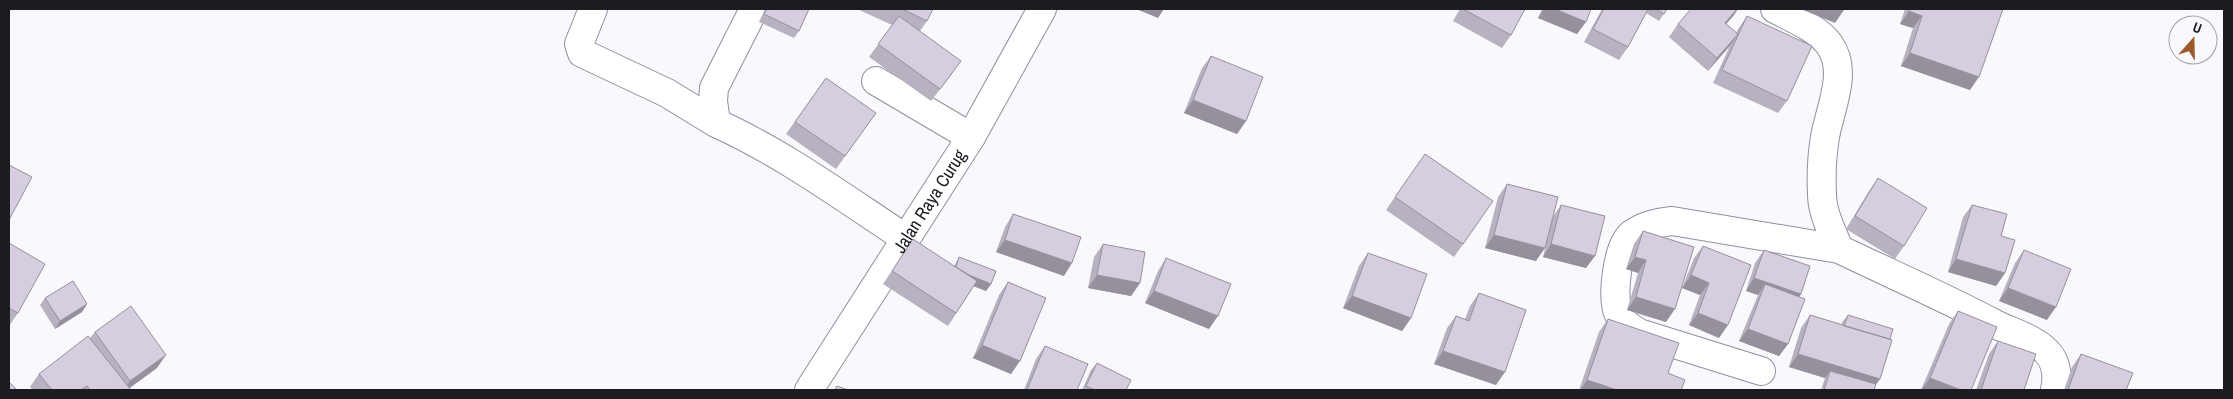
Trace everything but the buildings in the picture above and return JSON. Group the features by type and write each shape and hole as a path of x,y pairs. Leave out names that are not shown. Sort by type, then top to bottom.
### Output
{"street":[{"path":"592,9 579,44 582,53 667,93 716,123 740,134 905,238"},
{"path":"716,123 713,101 714,88 754,9"},
{"name":"Jalan Raya Curug","path":"809,390 971,137 1042,9"},
{"path":"1774,9 1813,31 1828,43 1836,56 1837,87 1825,136 1822,197 1825,214 1839,249"},
{"path":"876,81 971,137"},
{"path":"1761,371 1638,333 1626,326 1619,316 1615,304 1623,249 1630,235 1649,224 1672,222 1839,249 1969,309 2040,347 2054,361 2058,372 2055,390"}]}
